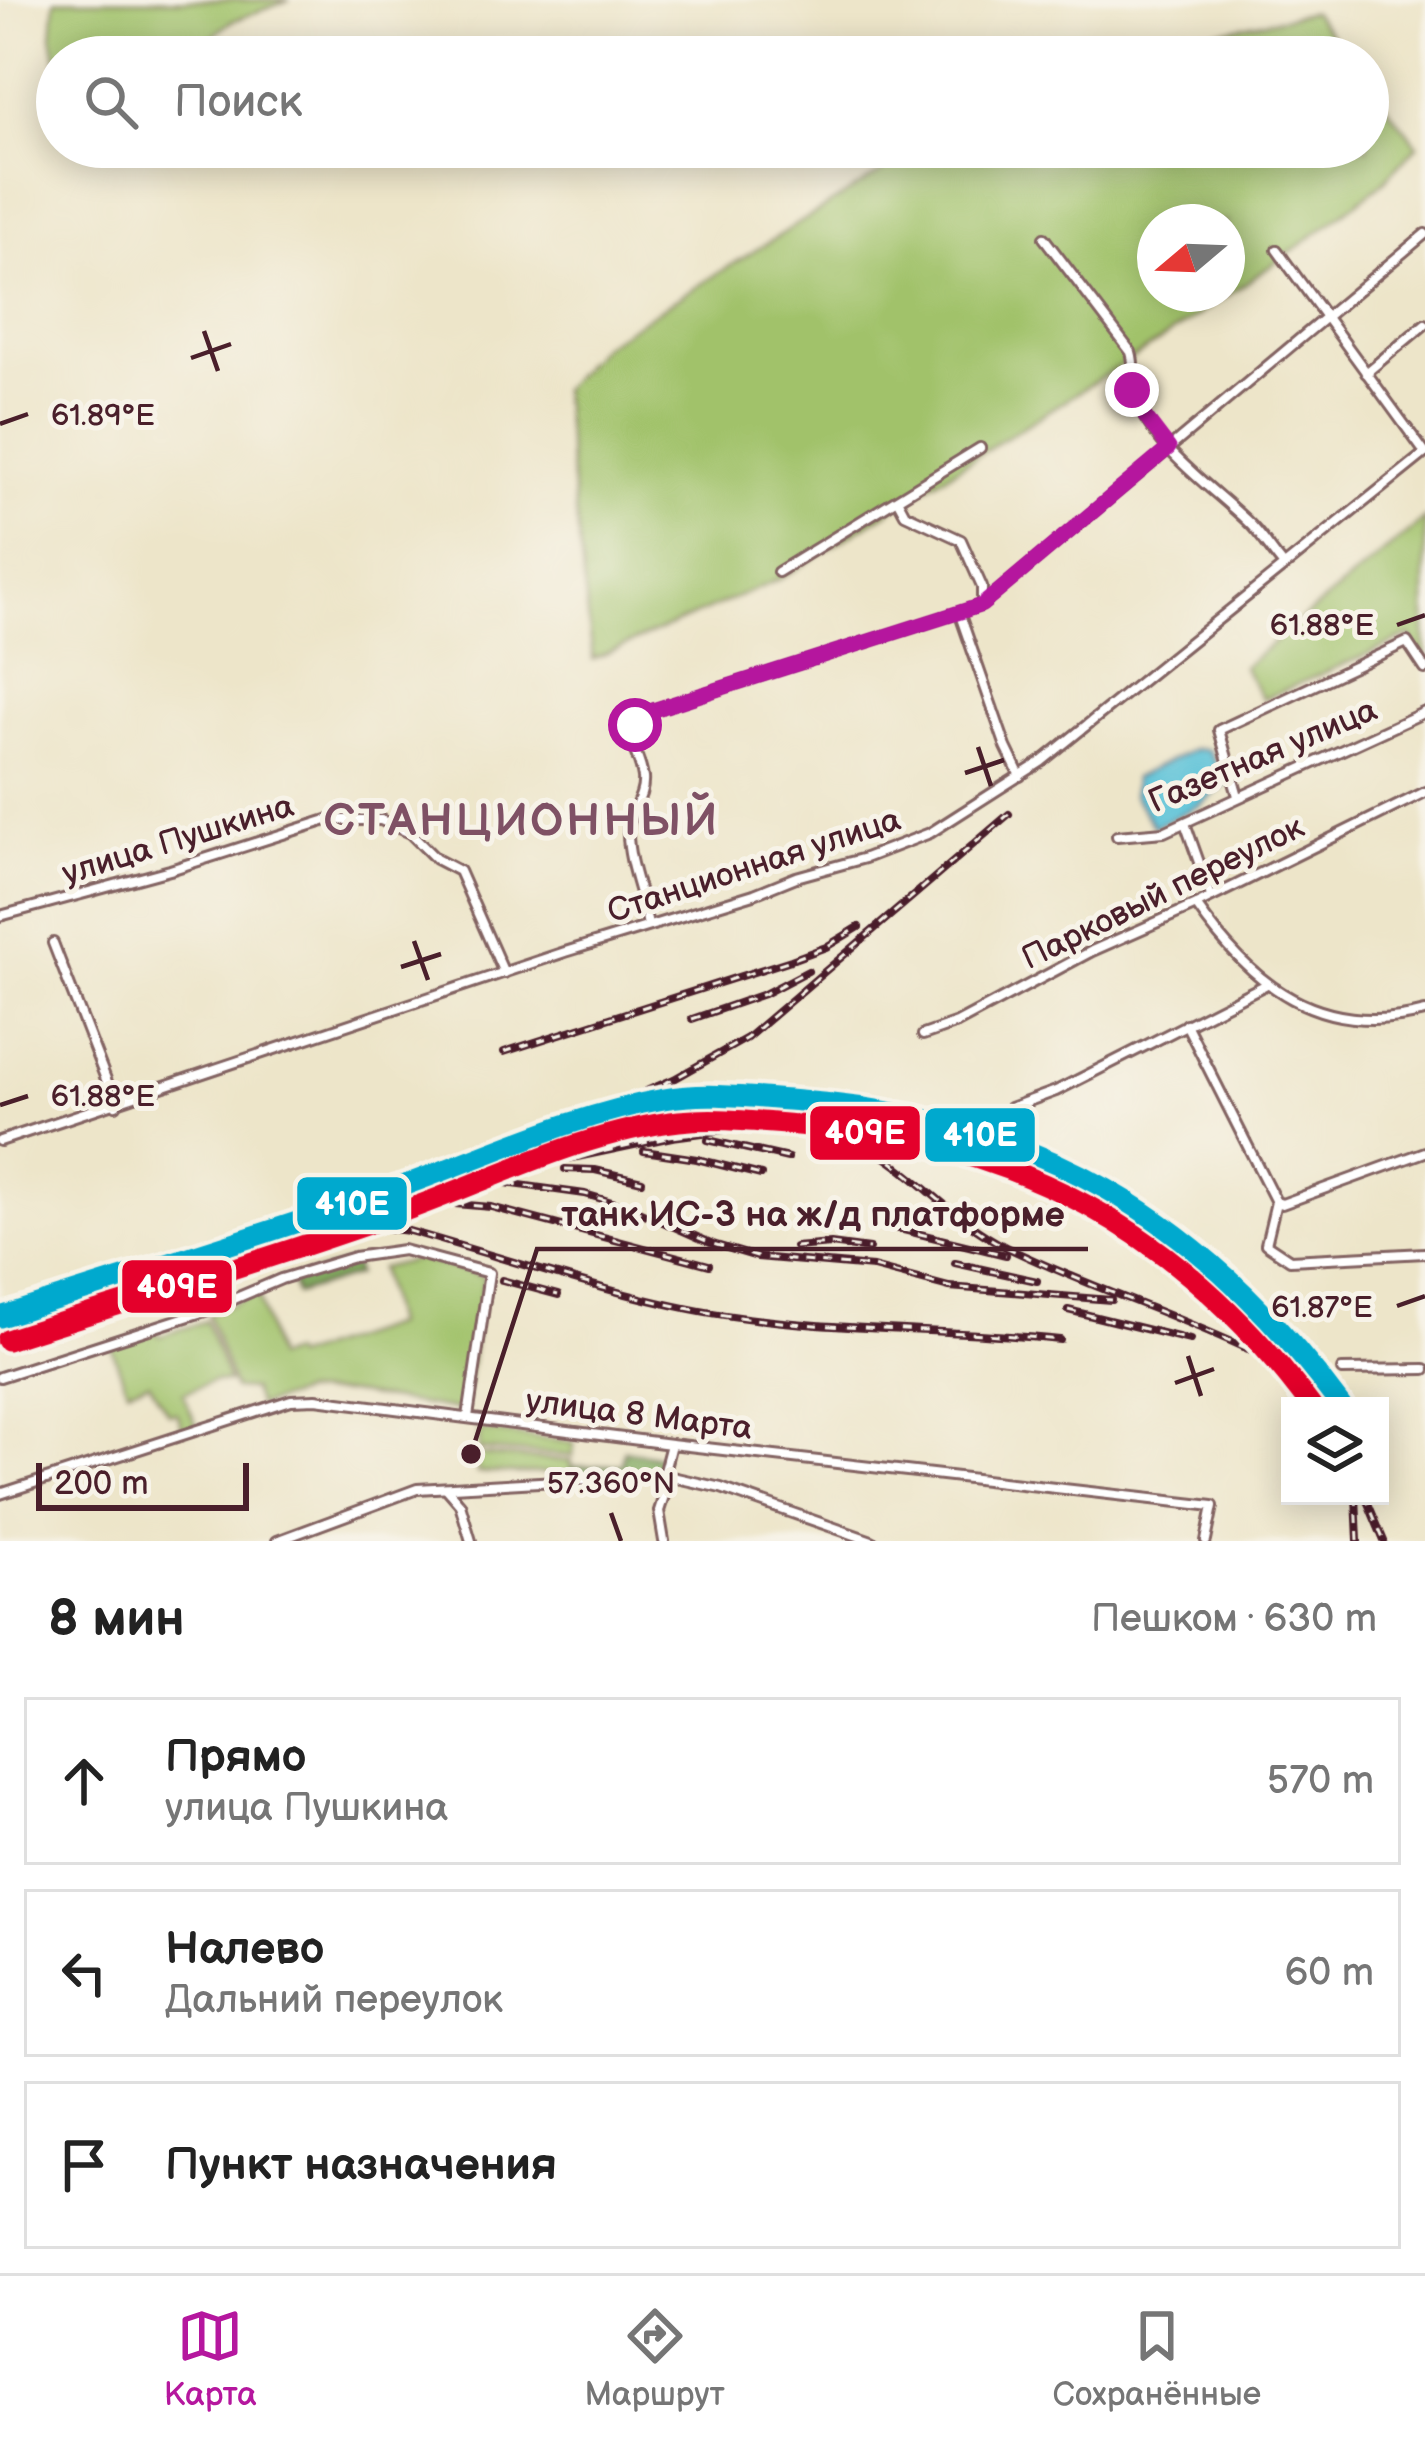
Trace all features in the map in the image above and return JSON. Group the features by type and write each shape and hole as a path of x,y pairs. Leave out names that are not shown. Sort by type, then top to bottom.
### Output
{"street":[{"path":"648,926 627,826 643,778 631,747 635,725 650,711 982,605 1425,234"},
{"path":"1044,238 1131,352 1137,369 1132,390 1140,410 1169,448 1250,524 1283,565"},
{"path":"1277,250 1425,453"},
{"path":"1366,374 1425,324"},
{"path":"778,572 980,448"},
{"name":"Станционная улица","path":"0,1141 865,858 930,832 1019,776 1425,453"},
{"path":"898,501 905,514 961,540 982,586 982,605"},
{"path":"960,614 1019,776"},
{"path":"1238,796 1219,730 1406,642 1425,669"},
{"name":"Газетная улица","path":"1117,836 1164,832 1425,712"},
{"name":"Парковый переулок","path":"923,1035 1425,792"},
{"name":"улица Пушкина","path":"0,916 170,871 327,820 381,820 410,833 436,859 459,872 504,973"},
{"path":"1185,823 1210,896"},
{"path":"1196,905 1222,942 1265,985 1300,1003 1352,1019 1425,1012"},
{"path":"53,943 116,1105"},
{"path":"1010,1108 1056,1091 1265,985"},
{"path":"1186,1024 1276,1202 1266,1244 1290,1260 1425,1253"},
{"path":"1276,1202 1282,1204 1425,1152"},
{"path":"0,1377 208,1310 281,1279 356,1257 403,1250 489,1273 468,1417"},
{"path":"1342,1370 1425,1369"},
{"name":"улица 8 Марта","path":"0,1494 291,1400 316,1399 1213,1506 1206,1541"},
{"path":"664,1541 659,1510 670,1444"},
{"path":"277,1541 417,1489 666,1476 721,1488 872,1541"},
{"path":"446,1488 460,1504 471,1541"}],"green space":[{"path":"55,0 290,0 230,22 214,36 52,36"},
{"path":"1312,12 1331,36 1194,36"},
{"path":"1389,109 1418,145 1379,186 1245,283 1245,204 1137,204 1137,312 1203,312 780,579 593,659 561,390 601,346 888,168 1389,168"},
{"path":"1425,519 1425,664 1410,636 1263,699 1243,667"},
{"path":"418,1259 484,1276 464,1411 350,1393 302,1393 258,1406 252,1390 234,1389 208,1314 258,1293 275,1358 291,1353 293,1358 393,1325 380,1268"},
{"path":"353,1261 357,1275 296,1294 291,1280"},
{"path":"206,1321 228,1382 214,1381 183,1393 197,1427 184,1432 177,1413 168,1413 149,1382 127,1389 111,1346 151,1331 161,1336"},
{"path":"479,1430 574,1443 573,1456 479,1450"},
{"path":"624,1450 661,1457 658,1472 571,1478 571,1467 622,1464"},
{"path":"478,1455 571,1461 571,1473 477,1473"}],"water":[{"path":"1194,749 1208,750 1228,783 1200,805 1154,827 1133,795 1134,778"}],"railway":[{"path":"614,1105 674,1079 747,1038 1009,814"},
{"path":"504,1052 791,960 859,927"},
{"path":"692,1019 764,994 808,971"},
{"path":"629,1116 688,1116 799,1129 864,1145 989,1238 1252,1351 1277,1366 1309,1397"},
{"path":"322,1211 672,1137 733,1129"},
{"path":"708,1140 788,1158"},
{"path":"644,1151 761,1175"},
{"path":"565,1169 595,1170 642,1181"},
{"path":"491,1181 585,1194 757,1257 873,1267 949,1287 1111,1300"},
{"path":"419,1201 491,1207 709,1265"},
{"path":"883,1225 1006,1255"},
{"path":"230,1250 341,1229 409,1231 599,1287 712,1313 799,1324 1060,1340"},
{"path":"0,1323 246,1244"},
{"path":"795,1247 831,1244 869,1249"},
{"path":"955,1263 1037,1281"},
{"path":"502,1280 558,1295"},
{"path":"1068,1310 1190,1340"},
{"path":"1356,1505 1358,1541"},
{"path":"1369,1505 1384,1541"}],"transit line":[{"name":"410E","path":"0,1317 333,1210 592,1117 681,1097 749,1097 885,1111 964,1129 1038,1155 1106,1189 1171,1231 1231,1281 1334,1397"},
{"name":"409E","path":"7,1340 348,1231 607,1136 679,1121 738,1120 876,1134 951,1150 1021,1174 1087,1205 1148,1244 1206,1290 1304,1397"}],"place":[{"name":"танк ИС-3 на ж/д платформе","path":"471,1454"}],"district":[{"name":"СТАНЦИОННЫЙ","path":"522,821"}],"route":[{"path":"635,725 650,711 982,605 1169,448 1140,410 1132,390"}]}
